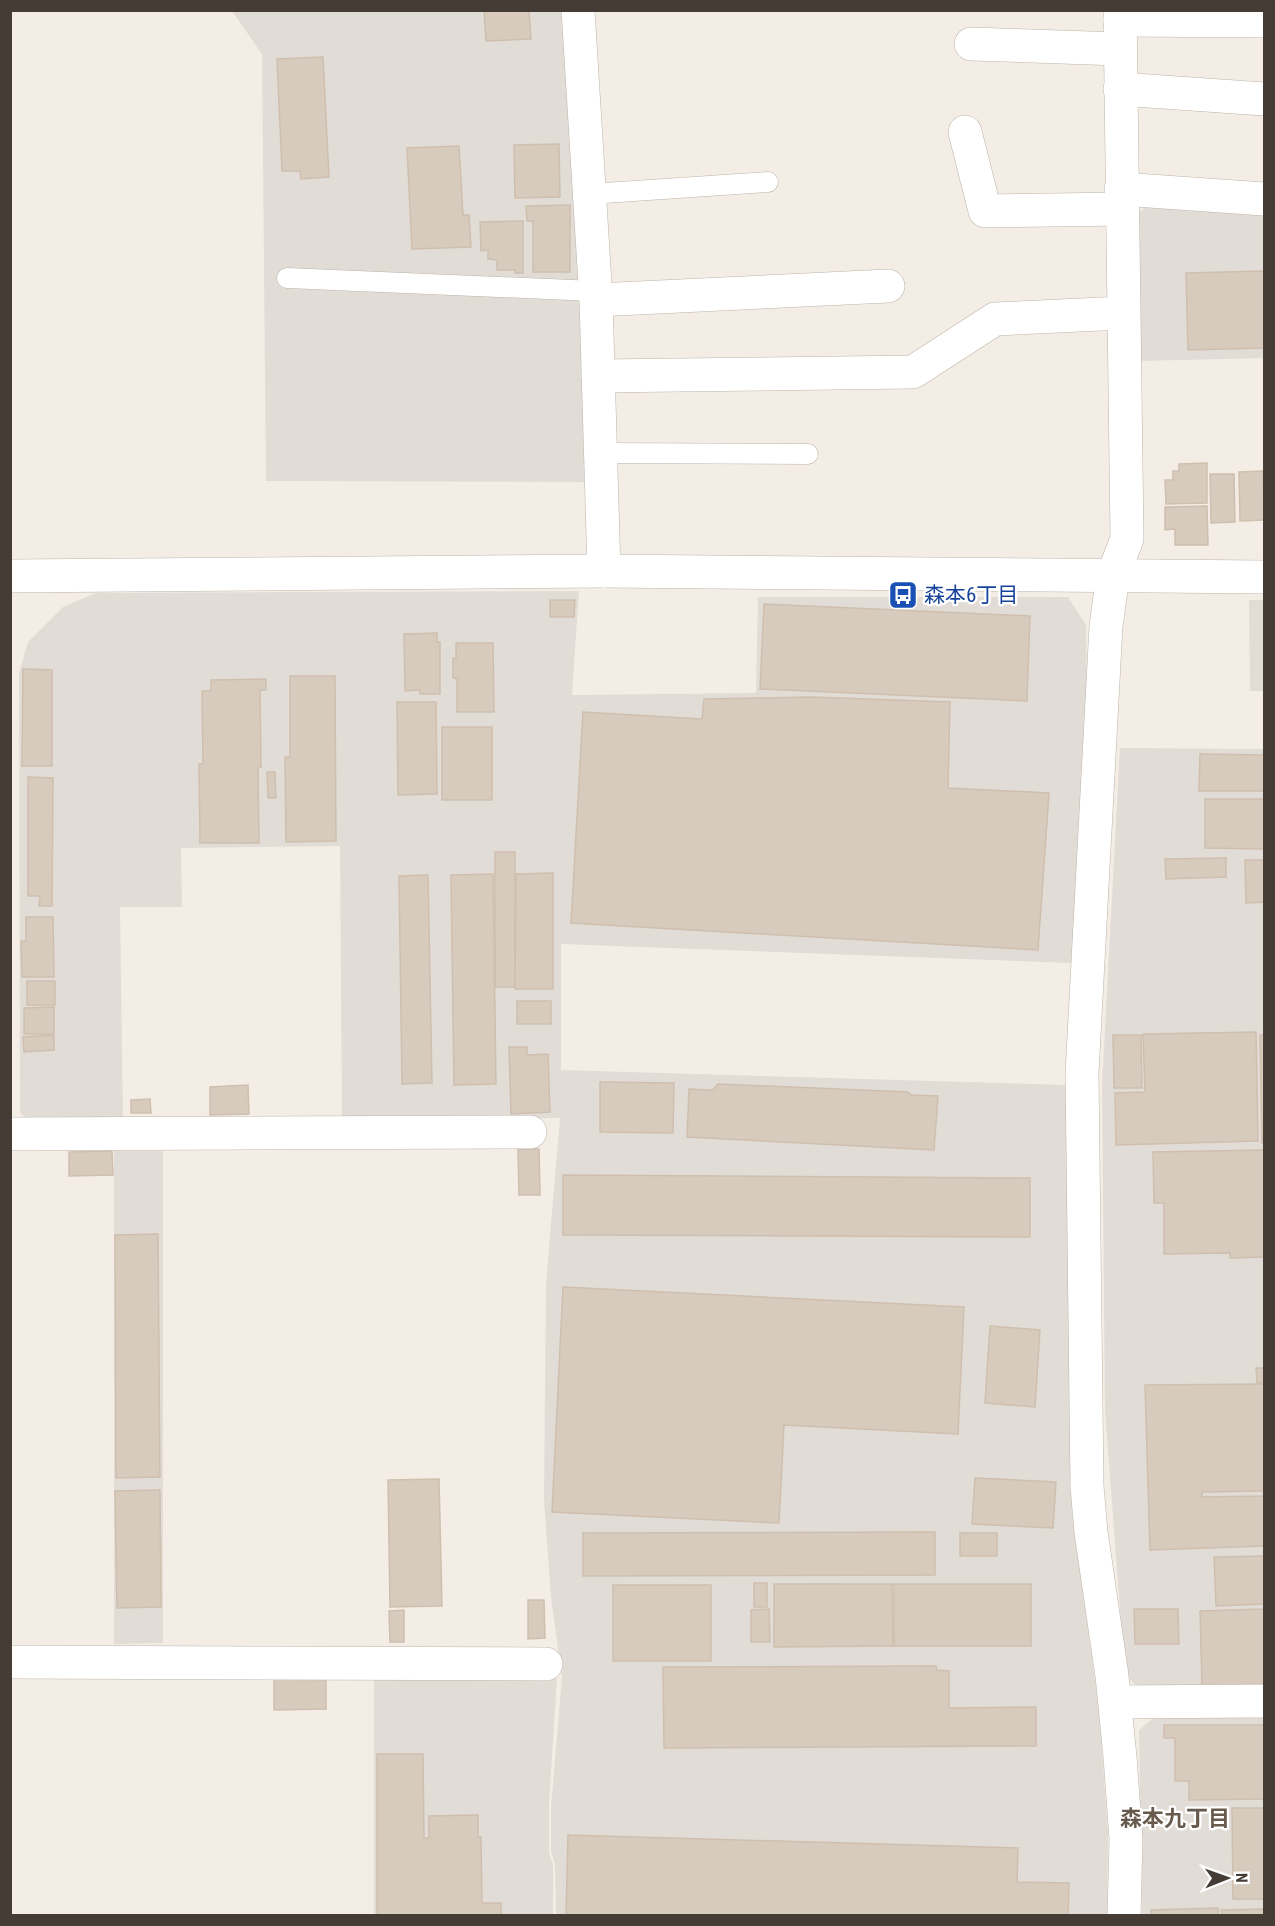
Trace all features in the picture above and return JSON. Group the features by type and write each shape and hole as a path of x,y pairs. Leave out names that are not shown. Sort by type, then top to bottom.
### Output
{"street":[{"path":"578,10 595,295 604,571"},
{"path":"971,44 1120,26 1264,21"},
{"path":"1120,26 1127,539 1113,575 1106,626 1082,1073 1087,1486 1091,1532 1115,1702 1126,1839 1124,1916"},
{"path":"1120,89 1264,99"},
{"path":"965,132 985,211 1122,199 1264,199"},
{"path":"595,295 724,280 871,279"},
{"path":"598,376 913,372 995,319 1123,313"},
{"path":"10,576 604,571 1264,577"},
{"path":"10,1134 530,1132"},
{"path":"10,1662 546,1664"},
{"path":"1115,1702 1264,1701"}],"lane":[{"path":"589,194 768,182"},
{"path":"287,278 595,295"},
{"path":"600,453 808,454"}],"shaded area":[{"path":"232,11 564,11 589,482 266,481 262,54"},
{"path":"1154,201 1264,208 1264,358 1139,361 1138,213"},
{"path":"579,591 572,695 756,693 758,597 1068,597 1086,625 1087,704 1072,963 561,944 561,1070 1067,1085 1072,1512 1099,1709 1108,1833 1107,1915 556,1915 555,1864 551,1852 551,1806 562,1678 551,1597 544,1500 546,1284 560,1118 342,1120 340,846 181,848 182,907 120,907 123,1121 29,1123 20,1112 19,673 28,642 63,607 96,593"},
{"path":"1249,600 1264,600 1264,691 1250,691"},
{"path":"1120,748 1264,749 1264,1694 1150,1698 1125,1675 1105,1410 1102,1086"},
{"path":"114,1151 163,1151 163,1643 114,1644"},
{"path":"374,1677 557,1677 549,1804 549,1853 553,1865 553,1915 374,1915"},
{"path":"1264,1717 1264,1915 1142,1915 1139,1730 1153,1718"}],"building":[{"path":"484,10 529,10 531,39 486,41"},
{"path":"323,57 329,177 301,179 300,171 282,171 277,59"},
{"path":"559,144 560,197 515,198 514,145"},
{"path":"459,146 463,215 469,215 471,247 412,249 407,148"},
{"path":"570,205 570,272 533,272 533,221 527,221 526,206"},
{"path":"523,221 523,273 515,273 515,270 497,270 497,260 488,259 488,250 481,251 480,222"},
{"path":"1264,271 1264,348 1188,350 1186,273"},
{"path":"1207,463 1207,503 1166,504 1165,480 1173,480 1173,471 1179,471 1179,464"},
{"path":"1263,471 1264,520 1240,521 1239,472"},
{"path":"1210,474 1234,474 1235,522 1211,523"},
{"path":"1207,506 1208,545 1175,545 1175,529 1165,530 1165,507"},
{"path":"550,600 575,600 574,617 550,617"},
{"path":"764,604 1030,616 1027,701 760,689"},
{"path":"437,633 437,642 440,642 440,694 420,694 420,690 405,691 404,634"},
{"path":"456,643 493,643 494,712 457,712 457,679 453,678"},
{"path":"23,669 52,670 52,766 22,766"},
{"path":"290,676 335,676 336,841 286,842 285,757 290,757"},
{"path":"266,679 266,690 260,690 259,843 200,843 199,764 203,764 202,691 211,691 211,680"},
{"path":"811,697 950,702 948,788 1049,793 1038,950 571,923 583,712 702,719 704,699"},
{"path":"397,702 436,702 437,794 398,795"},
{"path":"442,727 492,727 492,800 442,800"},
{"path":"1200,754 1264,755 1264,791 1199,791"},
{"path":"267,772 275,772 276,798 268,798"},
{"path":"28,777 53,778 52,906 39,906 40,896 28,896"},
{"path":"1205,799 1264,799 1264,849 1205,848"},
{"path":"495,852 515,852 515,987 495,987"},
{"path":"1226,858 1226,877 1166,879 1165,859"},
{"path":"1245,860 1264,860 1264,902 1246,903"},
{"path":"553,873 553,989 515,989 516,874"},
{"path":"493,874 496,1084 454,1085 451,875"},
{"path":"428,875 432,1083 402,1084 399,876"},
{"path":"26,917 53,917 54,977 22,977 21,941 26,941"},
{"path":"27,981 55,981 55,1005 27,1005"},
{"path":"517,1001 551,1001 551,1024 517,1024"},
{"path":"54,1007 54,1034 24,1034 24,1008"},
{"path":"1256,1032 1258,1141 1116,1145 1115,1093 1145,1092 1143,1034"},
{"path":"54,1035 54,1050 24,1052 23,1037"},
{"path":"1113,1035 1141,1035 1142,1088 1114,1088"},
{"path":"1260,1035 1264,1035 1264,1143 1262,1143"},
{"path":"509,1047 527,1047 527,1055 548,1054 550,1112 511,1114"},
{"path":"600,1082 674,1083 673,1133 600,1132"},
{"path":"718,1084 908,1092 911,1095 938,1096 934,1150 687,1137 689,1089 713,1090"},
{"path":"248,1085 249,1114 210,1115 210,1087"},
{"path":"150,1099 151,1113 131,1113 131,1100"},
{"path":"518,1149 539,1149 540,1195 519,1195"},
{"path":"1264,1150 1264,1257 1230,1258 1230,1253 1164,1254 1164,1203 1154,1203 1153,1152"},
{"path":"112,1151 113,1175 69,1176 69,1152"},
{"path":"563,1175 1030,1178 1030,1237 563,1235"},
{"path":"158,1234 160,1477 116,1478 115,1235"},
{"path":"563,1287 964,1307 958,1434 784,1425 779,1523 552,1512"},
{"path":"990,1326 1040,1330 1035,1407 985,1403"},
{"path":"1256,1368 1264,1368 1264,1383 1257,1383"},
{"path":"1264,1384 1264,1491 1202,1492 1202,1497 1264,1496 1264,1546 1150,1550 1145,1385"},
{"path":"975,1478 1056,1482 1053,1528 972,1524"},
{"path":"439,1479 442,1606 390,1607 388,1480"},
{"path":"160,1490 161,1607 117,1608 115,1491"},
{"path":"935,1532 935,1575 583,1576 583,1533"},
{"path":"960,1533 997,1533 997,1556 960,1556"},
{"path":"1264,1556 1264,1604 1216,1606 1214,1557"},
{"path":"754,1583 767,1583 767,1607 754,1607"},
{"path":"774,1584 892,1584 893,1646 774,1647"},
{"path":"894,1584 1031,1584 1031,1646 894,1646"},
{"path":"613,1585 711,1585 711,1661 613,1661"},
{"path":"528,1600 544,1600 545,1638 528,1639"},
{"path":"769,1609 770,1642 751,1642 751,1610"},
{"path":"1134,1609 1178,1609 1179,1644 1135,1644"},
{"path":"1264,1609 1264,1684 1202,1686 1200,1611"},
{"path":"404,1610 404,1642 390,1642 389,1611"},
{"path":"936,1666 937,1670 949,1671 949,1708 1036,1707 1036,1746 664,1748 663,1667"},
{"path":"274,1677 326,1677 326,1709 274,1710"},
{"path":"1164,1725 1264,1725 1264,1799 1189,1800 1189,1781 1175,1781 1175,1738 1164,1738"},
{"path":"377,1754 423,1754 424,1838 429,1838 429,1816 478,1815 478,1837 481,1837 482,1903 501,1903 501,1916 377,1916"},
{"path":"1232,1808 1264,1808 1264,1899 1233,1899"},
{"path":"568,1835 1018,1848 1017,1882 1069,1883 1068,1916 566,1916"},
{"path":"1218,1908 1218,1916 1151,1916 1151,1910"},
{"path":"1264,1909 1264,1916 1222,1916 1221,1910"}],"place":[{"name":"森本6丁目","path":"903,595"}],"district":[{"name":"森本九丁目","path":"1175,1818"}]}
